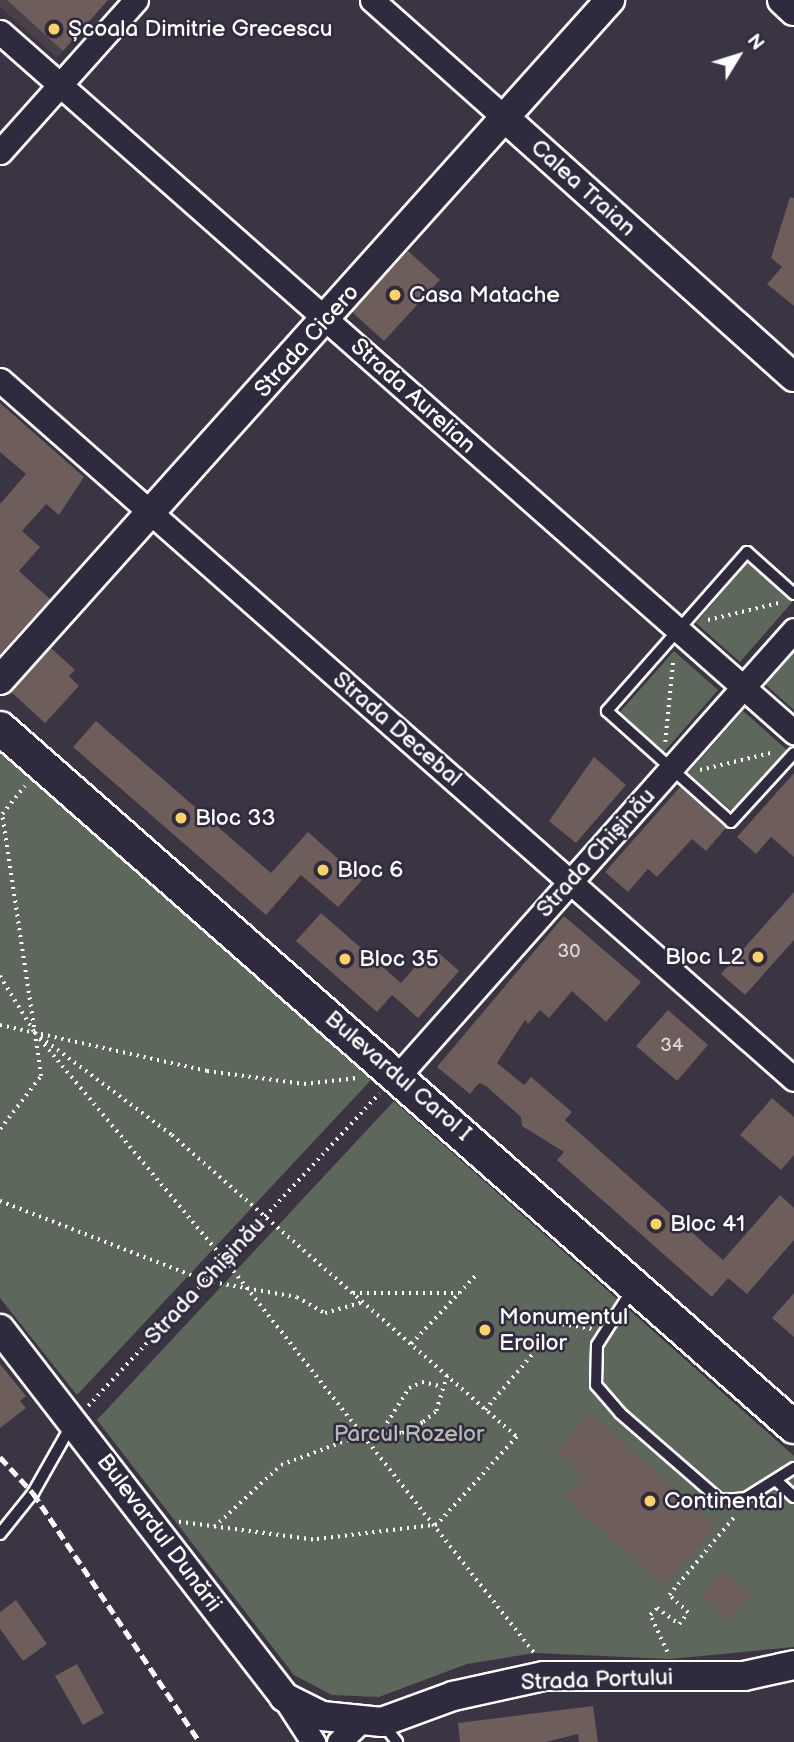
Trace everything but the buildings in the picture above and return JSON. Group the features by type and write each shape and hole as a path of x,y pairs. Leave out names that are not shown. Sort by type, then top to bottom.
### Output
{"main road":[{"name":"Bulevardul Carol I","path":"0,728 794,1427"}],"street":[{"path":"0,152 136,0"},
{"name":"Calea Traian","path":"372,0 794,377"},
{"name":"Strada Cicero","path":"0,680 327,321 610,0"},
{"path":"782,0 794,11"},
{"name":"Strada Aurelian","path":"0,32 794,732"},
{"name":"Strada Decebal","path":"0,380 794,1079"},
{"name":"Strada Chișinău","path":"398,1076 671,767 745,689 794,630"},
{"name":"Bulevardul Dunării","path":"0,1329 74,1421 284,1697 313,1742"},
{"name":"Strada Portului","path":"284,1697 322,1716 369,1732 453,1696 544,1676 744,1676 794,1665"}],"lane":[{"path":"794,594 747,552 607,711 731,822 794,753"},
{"path":"635,1285 597,1345 596,1385 720,1500 746,1498 778,1482 794,1468"},
{"path":"0,1534 33,1493 74,1421"},
{"path":"778,1482 794,1497"}],"path":[{"path":"775,753 671,767 674,651 677,631 794,600"},
{"path":"0,1129 41,1076 2,814 42,766"},
{"path":"0,976 35,1033 246,1286 437,1525 535,1653 544,1676"},
{"path":"0,1025 207,1071 304,1084 398,1076"},
{"path":"35,1033 172,1135 517,1437 437,1525 313,1540 148,1518"},
{"name":"Strada Chișinău","path":"74,1421 364,1109"},
{"path":"0,1201 206,1280 297,1297 326,1313 363,1302"},
{"path":"411,1344 476,1275"},
{"path":"353,1293 459,1293"},
{"path":"562,1324 606,1331"},
{"path":"485,1410 546,1338"},
{"path":"214,1527 281,1465 364,1434 383,1429 402,1433 436,1412 439,1386 447,1376"},
{"path":"383,1429 399,1395 422,1382 439,1386"},
{"path":"672,1677 650,1615 657,1608 679,1624 688,1613 669,1595 746,1498"}],"shaded area":[{"name":"Școala Dimitrie Grecescu","path":"0,0 108,0 57,58 0,7"}],"green space":[{"path":"750,560 794,600 740,662 696,623"},
{"path":"674,651 718,690 664,752 619,713"},
{"path":"794,651 794,710 765,684"},
{"path":"743,711 787,750 733,812 688,773"},
{"path":"0,751 371,1080 77,1395 0,1298"},
{"name":"Parcul Rozelor","path":"394,1101 794,1456 794,1647 670,1659 535,1653 467,1664 379,1697 332,1695 294,1675 97,1420"}],"railway":[{"path":"0,1457 33,1493 200,1742"}],"place":[{"name":"Școala Dimitrie Grecescu","path":"54,29"},
{"name":"Casa Matache","path":"395,295"},
{"name":"Bloc 33","path":"181,818"},
{"name":"Bloc 6","path":"323,870"},
{"name":"Bloc L2","path":"758,957"},
{"name":"Bloc 35","path":"345,959"},
{"name":"Bloc 41","path":"656,1224"},
{"name":"Monumentul Eroilor","path":"485,1330"},
{"name":"Continental","path":"650,1501"}]}
